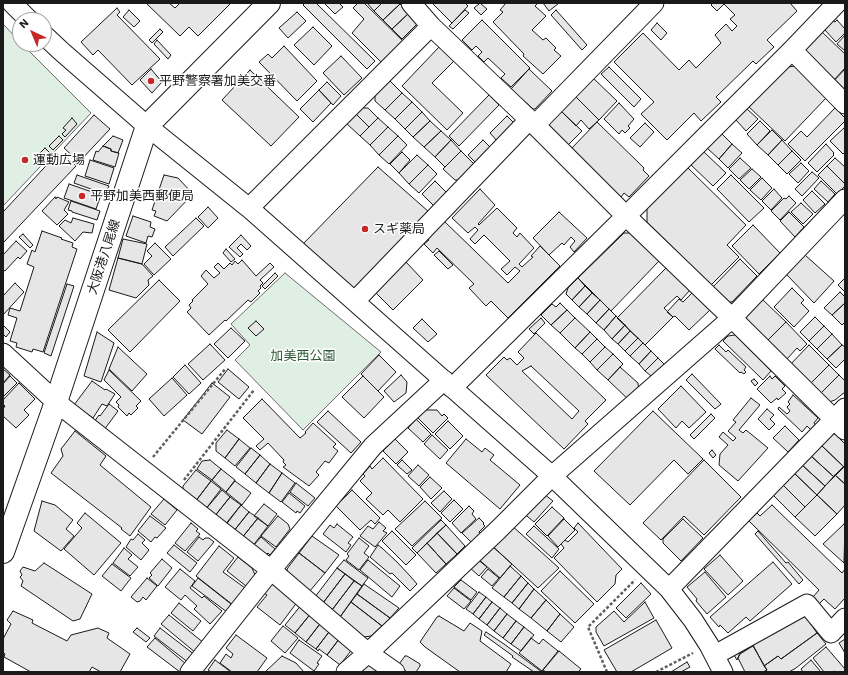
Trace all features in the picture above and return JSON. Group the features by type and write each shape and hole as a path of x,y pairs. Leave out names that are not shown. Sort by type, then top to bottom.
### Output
{"main road":[{"name":"大阪港八尾線","path":"3,552 56,402 147,126 269,3"}],"street":[{"path":"12,3 21,12"},
{"path":"411,3 431,26 532,122 626,216 732,318 842,419 669,589"},
{"path":"355,301 532,122 654,3"},
{"path":"190,672 271,570 373,446 448,384 626,216 837,3"},
{"path":"250,208 431,26"},
{"path":"52,43 147,126 250,208 552,476 669,589 693,620 712,650 723,672"},
{"path":"792,50 845,104"},
{"path":"346,672 368,653 552,476 732,318 845,199"},
{"path":"3,353 56,402 271,570 368,653 395,672"},
{"path":"712,650 806,604 831,633 845,618"}],"path":[{"path":"143,470 226,368"},
{"path":"174,494 254,390"},
{"path":"607,672 588,627 647,568"},
{"path":"656,672 712,650"}],"green space":[{"name":"運動広場","path":"3,24 12,34 12,52 30,52 91,113 3,206"},
{"name":"加美西公園","path":"285,273 381,352 303,430 235,360 250,345 231,324"}],"building":[{"path":"146,3 169,3 175,8 180,3 231,3 198,36 189,27 180,36"},
{"path":"305,3 316,3 375,61 367,69 303,5"},
{"path":"324,3 339,3 343,7 335,14"},
{"path":"358,3 364,3 404,42 382,63 352,33 364,19 353,8"},
{"path":"367,3 382,3 374,11"},
{"path":"382,3 400,4 383,20 374,11"},
{"path":"432,3 465,3 468,6 452,23"},
{"path":"480,3 487,9 481,15 474,8"},
{"path":"506,3 536,3 537,4 535,6 546,16 532,30 543,40 546,38 556,48 554,50 561,56 543,74 523,56 524,54 493,22 503,12 500,10"},
{"path":"543,3 559,3 549,11"},
{"path":"713,3 790,3 797,11 767,40 774,47 756,64 753,61 716,97 721,102 701,121 694,113 667,140 641,114 654,102 614,62 643,33 679,70 689,60 696,68 721,43 715,35 726,24 732,31 737,26 730,19 735,15 724,4 717,11 711,5"},
{"path":"400,4 409,13 392,29 383,20"},
{"path":"117,8 120,12 117,15 160,59 132,85 98,50 93,55 81,42"},
{"path":"129,10 140,21 134,27 123,17"},
{"path":"465,10 469,13 453,29 449,26"},
{"path":"556,10 587,45 582,50 551,15"},
{"path":"297,12 306,21 288,38 279,28"},
{"path":"409,13 418,23 402,39 392,29"},
{"path":"482,20 530,68 511,87 501,78 505,74 488,58 484,62 478,56 482,52 476,46 472,50 462,40"},
{"path":"837,20 845,29 845,33 836,42 824,29 833,21 835,22"},
{"path":"657,23 667,33 661,40 651,30"},
{"path":"313,27 332,46 314,65 294,45"},
{"path":"160,29 163,32 152,43 149,40"},
{"path":"821,31 845,54 845,68 833,81 803,52"},
{"path":"845,35 845,51 837,44"},
{"path":"157,40 171,55 168,59 154,44"},
{"path":"284,46 317,81 297,101 259,62 268,54 272,58"},
{"path":"440,46 455,60 432,83 463,113 447,130 402,86"},
{"path":"341,56 362,78 344,95 323,73"},
{"path":"796,66 827,97 785,141 748,106 787,67"},
{"path":"609,67 641,99 634,107 601,74"},
{"name":"平野警察署加美交番","path":"151,69 162,82 152,93 140,80"},
{"path":"529,69 552,91 535,109 533,109 511,89"},
{"path":"845,69 845,98 832,83"},
{"path":"250,70 299,117 271,146 222,100"},
{"path":"591,76 617,101 599,120 573,94"},
{"path":"388,79 402,93 385,110 375,101 375,93"},
{"path":"327,82 341,96 333,105 319,90"},
{"path":"319,90 331,103 313,122 300,109"},
{"path":"402,93 412,102 395,119 385,110"},
{"path":"573,94 599,120 589,129 581,120 576,126 558,108"},
{"path":"489,95 499,105 459,146 449,136"},
{"path":"412,102 422,112 405,129 395,119"},
{"path":"619,103 634,119 628,126 630,128 625,133 622,130 619,134 604,119"},
{"path":"361,108 368,108 378,118 369,127 355,113"},
{"path":"835,108 845,118 845,121 805,161 788,144 801,131 807,137"},
{"path":"747,109 758,119 746,131 736,120"},
{"path":"560,110 582,131 567,146 545,124"},
{"path":"422,112 430,121 413,137 405,129"},
{"path":"355,113 369,127 360,136 346,123"},
{"path":"94,115 110,129 79,162 64,148"},
{"path":"507,116 515,124 498,142 490,133"},
{"path":"72,118 77,124 65,137 62,134 66,130 63,128"},
{"path":"378,118 388,127 370,145 360,136"},
{"path":"430,121 441,131 424,147 413,137"},
{"path":"760,121 770,131 757,145 747,134"},
{"path":"597,122 644,168 643,170 649,176 629,197 624,193 621,197 571,149"},
{"path":"645,123 654,132 640,147 630,138"},
{"path":"388,127 398,136 379,155 370,145"},
{"path":"845,127 845,152 843,154 830,141"},
{"path":"772,130 782,140 768,155 757,145"},
{"path":"441,131 451,140 435,157 424,147"},
{"path":"721,133 732,144 719,159 707,148"},
{"path":"59,136 63,140 53,150 49,146"},
{"path":"113,136 123,140 118,153 103,146"},
{"path":"398,136 407,145 389,164 379,155"},
{"path":"451,140 461,151 445,167 435,157"},
{"path":"483,140 492,149 477,164 468,155"},
{"path":"782,140 792,151 778,165 768,155"},
{"path":"732,144 742,153 728,168 719,159"},
{"path":"826,144 834,155 817,172 808,163"},
{"path":"103,146 111,149 111,151 119,153 115,167 93,160 96,151 98,152"},
{"path":"45,148 50,153 41,163 35,158"},
{"path":"461,151 476,166 462,180 455,180 443,169"},
{"path":"703,151 726,173 713,186 690,164"},
{"path":"792,151 801,160 787,174 778,165"},
{"path":"402,152 410,160 399,173 390,164"},
{"path":"57,154 63,159 66,156 76,166 3,243 3,212"},
{"path":"417,155 428,165 409,184 399,173"},
{"path":"740,158 751,168 739,179 729,169"},
{"path":"835,158 845,167 845,184 827,166"},
{"path":"90,160 114,168 109,184 85,176"},
{"path":"801,163 809,171 798,183 789,174"},
{"path":"428,165 437,174 419,193 409,184"},
{"path":"827,166 845,184 845,186 837,194 818,175"},
{"name":"スギ薬局","path":"378,167 429,212 353,293 302,245"},
{"path":"688,168 746,225 727,245 739,257 711,285 647,222 647,209"},
{"path":"752,169 761,177 749,189 740,180"},
{"path":"812,172 819,178 802,196 795,189"},
{"path":"77,175 109,186 105,194 74,183"},
{"path":"164,175 178,178 193,194 167,221 154,216 156,211 152,210"},
{"path":"731,175 764,208 749,222 717,189"},
{"path":"762,178 772,188 761,200 750,190"},
{"path":"435,181 447,193 434,206 422,194"},
{"path":"821,181 835,194 828,202 814,189"},
{"path":"69,184 101,195 96,209 64,198"},
{"path":"480,189 495,205 478,224 479,225 497,208 517,228 513,233 517,237 520,233 534,248 519,264 522,267 533,257 531,256 540,246 560,266 508,318 491,301 486,306 469,288 474,284 437,248 433,253 424,244 429,240 427,238 444,221 508,283 520,271 515,267 507,275 501,269 510,261 484,235 475,244 470,239 478,230 475,227 468,233 452,218"},
{"path":"774,189 782,198 771,210 762,201"},
{"path":"812,191 825,204 815,213 803,200"},
{"path":"789,196 796,203 780,220 771,211 784,198 786,199"},
{"path":"55,197 56,199 57,197 69,202 64,210 68,214 57,225 42,211"},
{"path":"71,201 100,211 97,220 68,210"},
{"path":"801,203 813,214 803,224 791,212"},
{"path":"208,207 218,218 208,228 198,217"},
{"path":"559,212 587,238 574,252 570,247 575,241 571,237 564,245 562,243 549,255 533,238"},
{"path":"789,212 804,227 795,237 780,221"},
{"path":"133,216 151,222 150,227 155,229 152,237 148,236 146,243 126,236"},
{"path":"73,218 94,224 92,233 83,232 75,241 59,226 65,220 71,223"},
{"path":"196,218 204,226 173,256 165,247"},
{"path":"753,225 780,253 759,274 732,246"},
{"path":"42,231 73,243 72,247 77,249 43,352 33,349 32,352 16,347 17,343 10,341 17,318 8,315 10,308 20,311 34,267 27,264 32,250 35,252"},
{"path":"624,233 631,233 659,261 611,311 578,278"},
{"path":"23,234 33,245 30,248 19,237"},
{"path":"241,235 251,246 247,250 241,244 237,248 243,254 240,257 229,247"},
{"path":"123,239 147,244 142,264 118,258"},
{"path":"16,241 27,251 20,259 18,257 5,271 3,270 3,255"},
{"path":"155,243 171,259 154,275 144,264 152,256 147,251"},
{"path":"226,249 235,259 231,262 223,253"},
{"path":"439,251 453,265 448,269 434,255"},
{"path":"805,255 834,281 814,303 786,274"},
{"path":"118,258 142,264 153,276 148,280 149,285 136,298 109,290"},
{"path":"740,259 757,276 732,302 725,302 712,288"},
{"path":"242,260 256,276 270,263 274,267 260,280 263,283 258,291 260,293 251,302 248,300 209,335 187,312 191,308 189,305 193,301 192,300 208,284 201,276 206,270 214,278 220,273 214,267 218,263 224,269 230,263 232,265 235,261 238,264"},
{"path":"405,261 423,280 393,310 375,292"},
{"path":"666,268 690,290 681,300 677,296 664,308 673,317 645,345 617,318"},
{"path":"275,273 278,276 265,289 262,286"},
{"path":"578,278 585,286 572,300 566,294 568,288"},
{"path":"845,278 845,292 838,285"},
{"path":"159,280 180,301 130,352 108,330"},
{"path":"15,283 24,292 3,315 3,296"},
{"path":"67,284 74,286 51,356 44,353"},
{"path":"585,286 592,293 579,307 572,300"},
{"path":"792,288 804,300 801,303 809,311 794,327 774,307"},
{"path":"840,292 845,297 845,303 832,315 824,308"},
{"path":"592,293 600,300 587,314 579,307"},
{"path":"692,293 710,310 689,330 675,316 673,317 667,312 679,299 683,302"},
{"path":"762,299 786,322 768,340 744,316"},
{"path":"600,300 609,309 596,323 587,314"},
{"path":"560,303 567,310 551,325 541,315 552,304 556,307"},
{"path":"845,303 845,322 842,325 832,315"},
{"path":"609,309 616,316 604,330 596,323"},
{"path":"567,310 575,318 560,333 551,325"},
{"path":"616,316 625,325 612,339 604,330"},
{"path":"815,317 824,326 809,341 800,332"},
{"path":"541,318 545,323 534,334 529,329"},
{"path":"575,318 590,332 575,348 560,333"},
{"path":"422,319 437,334 428,342 413,328"},
{"path":"256,321 264,329 256,336 248,328"},
{"path":"786,322 807,344 800,351 797,348 787,359 768,340"},
{"path":"3,325 10,332 6,337 3,334"},
{"path":"625,325 630,331 618,344 612,339"},
{"path":"824,326 832,334 817,349 809,341"},
{"path":"231,328 245,341 228,358 214,344"},
{"path":"630,331 638,338 625,351 618,344"},
{"path":"97,332 114,343 101,382 84,376"},
{"path":"590,332 597,339 582,354 575,348"},
{"path":"536,333 606,400 585,421 588,424 564,449 486,375 504,357 507,360 510,358 517,365 524,358 518,352","holes":["531,366 579,411 572,419 522,371"]},
{"path":"832,334 842,345 827,359 817,349"},
{"path":"735,335 771,371 763,380 723,341 728,336"},
{"path":"638,338 643,343 630,356 625,351"},
{"path":"597,339 605,347 590,362 582,354"},
{"path":"643,343 651,351 639,364 630,356"},
{"path":"210,344 225,360 203,380 188,364"},
{"path":"719,345 726,352 728,350 746,367 744,370 746,372 744,374 741,372 740,373 715,349"},
{"path":"809,345 829,365 809,385 789,366"},
{"path":"842,345 845,347 845,359 836,368 827,359"},
{"path":"118,347 147,374 132,391 109,369"},
{"path":"605,347 613,354 597,370 590,362"},
{"path":"651,351 658,358 645,371 639,364"},
{"path":"613,354 623,364 608,380 597,370"},
{"path":"379,355 396,372 378,391 361,374"},
{"path":"658,358 667,367 651,376 645,371"},
{"path":"185,365 201,383 189,394 173,377"},
{"path":"829,365 839,375 821,393 809,385"},
{"path":"620,367 638,383 639,394 631,402 608,380"},
{"path":"3,369 10,375 3,383"},
{"path":"228,369 249,387 239,399 218,382"},
{"path":"109,370 141,401 136,406 138,408 131,415 129,413 127,416 118,407 119,405 116,402 121,397 104,380"},
{"path":"692,374 721,404 715,409 686,380"},
{"path":"401,375 407,382 406,393 394,402 384,391"},
{"path":"839,375 845,381 845,392 835,400 829,402 821,393"},
{"path":"10,376 17,383 3,397 3,384"},
{"path":"363,376 384,397 364,418 342,397"},
{"path":"770,376 772,379 775,376 785,386 782,389 786,393 778,400 777,398 771,403 757,389"},
{"path":"172,378 187,395 164,416 149,399"},
{"path":"754,379 758,383 755,386 751,381"},
{"path":"92,381 105,390 106,389 115,394 107,406 102,404 93,418 74,405"},
{"path":"19,383 35,399 24,410 29,415 16,428 3,416 3,409 5,406 3,404 3,400"},
{"path":"212,383 230,397 202,434 183,420"},
{"path":"681,386 706,412 689,428 682,421 676,428 658,409"},
{"path":"793,395 818,418 814,423 816,426 812,431 807,426 802,432 778,409 779,407 787,414 790,411 787,407 790,404 788,402"},
{"path":"751,398 760,405 739,430 743,433 746,430 768,448 738,481 719,465 720,454 728,445 719,437 723,432 733,441 736,438 728,431 736,422 733,420"},
{"path":"262,399 300,438 306,433 305,432 313,423 336,444 333,447 338,451 329,463 325,461 316,472 319,475 309,486 283,467 286,465 283,462 284,460 268,443 260,450 256,446 264,439 243,418"},
{"path":"109,404 118,411 104,430 94,422"},
{"path":"767,409 774,415 770,419 775,424 769,430 758,419"},
{"path":"426,410 437,410 442,416 444,414 448,418 433,433 418,418"},
{"path":"328,411 361,442 351,453 317,422"},
{"path":"653,411 703,459 688,474 674,460 630,505 594,471"},
{"path":"711,414 715,418 694,439 690,435"},
{"path":"416,419 431,434 423,442 408,428"},
{"path":"448,421 463,436 450,449 435,434"},
{"path":"785,426 799,440 788,452 773,438"},
{"path":"227,430 239,439 225,458 216,451 216,443"},
{"path":"75,431 106,456 100,465 151,507 130,536 121,529 122,528 51,473 63,456 61,449"},
{"path":"831,434 835,434 845,444 844,467 821,445"},
{"path":"432,435 448,450 440,459 424,444"},
{"path":"239,439 250,448 235,466 225,458"},
{"path":"395,439 408,452 396,464 383,451"},
{"path":"466,439 482,452 485,448 494,455 490,460 520,485 500,509 446,463"},
{"path":"821,445 844,467 834,477 810,455"},
{"path":"251,448 260,455 245,474 236,467"},
{"path":"712,450 716,455 713,458 709,453"},
{"path":"260,455 270,464 256,483 245,474"},
{"path":"810,455 834,477 825,486 801,464"},
{"path":"383,458 423,499 400,522 388,510 383,515 366,499 372,493 360,481 365,476 363,474 370,466 372,469"},
{"path":"210,460 221,469 212,480 197,469 202,461"},
{"path":"402,460 412,470 407,474 397,465"},
{"path":"704,460 741,497 704,535 684,516 661,540 643,523"},
{"path":"270,464 282,473 269,493 256,483"},
{"path":"801,464 825,486 817,495 793,472"},
{"path":"418,465 429,475 419,486 408,476"},
{"path":"845,465 845,484 835,475"},
{"path":"221,469 235,480 226,492 212,480"},
{"path":"196,470 211,481 195,502 183,493 183,486"},
{"path":"793,472 817,495 805,507 782,484"},
{"path":"282,473 295,483 281,502 269,493"},
{"path":"835,475 845,484 845,505 837,514 817,495"},
{"path":"430,477 442,488 431,499 420,487"},
{"path":"211,481 221,489 205,510 195,502"},
{"path":"235,481 251,493 242,505 226,492"},
{"path":"296,483 315,498 308,506 290,492"},
{"path":"782,484 805,507 795,517 772,494"},
{"path":"222,490 230,497 214,517 205,510"},
{"path":"352,490 380,518 375,524 371,520 360,530 336,506"},
{"path":"444,491 452,499 440,512 431,503"},
{"path":"540,491 553,501 534,522 522,512"},
{"path":"289,493 305,506 300,513 297,511 296,513 282,502"},
{"path":"817,495 837,514 815,536 795,517"},
{"path":"230,497 241,505 224,526 214,517"},
{"path":"164,499 177,510 165,525 151,514"},
{"path":"454,500 463,509 450,522 441,513"},
{"path":"42,501 55,505 73,520 66,529 74,536 61,551 34,531"},
{"path":"425,501 442,518 412,546 395,529"},
{"path":"264,504 277,514 268,526 254,516"},
{"path":"241,505 249,512 233,532 225,526"},
{"path":"772,505 842,573 845,569 845,598 835,609 824,599 819,604 813,597 819,590 749,521 757,513 760,516"},
{"path":"469,506 474,511 472,514 476,519 461,533 452,523"},
{"path":"552,507 564,518 547,536 535,524"},
{"path":"249,512 258,518 241,539 233,532"},
{"path":"85,513 121,543 94,575 64,549 82,528 77,523"},
{"path":"150,516 166,528 151,542 138,531"},
{"path":"278,516 288,524 290,529 276,547 261,536"},
{"path":"258,518 268,526 252,547 241,539"},
{"path":"479,518 485,526 479,532 480,534 471,542 462,533"},
{"path":"564,519 575,530 558,547 548,536"},
{"path":"683,519 703,538 681,561 663,543 663,539"},
{"path":"441,520 446,525 417,553 412,548"},
{"path":"379,522 386,528 383,531 387,533 375,547 360,536 368,526 373,529"},
{"path":"191,523 198,529 196,531 200,534 185,551 175,543"},
{"path":"578,523 622,569 616,575 615,584 597,602 554,558 564,548 561,544 565,540 568,542 578,532 574,528"},
{"path":"337,524 353,537 348,543 351,545 346,552 323,534 330,525 334,528"},
{"path":"510,524 559,568 538,588 491,545"},
{"path":"844,524 845,525 844,563 823,544"},
{"path":"446,525 465,546 457,554 437,533"},
{"path":"534,526 559,549 552,558 526,534"},
{"path":"392,531 416,555 406,565 382,541"},
{"path":"758,531 803,580 799,584 755,534"},
{"path":"437,533 457,554 446,564 427,543"},
{"path":"138,534 145,540 142,543 149,550 141,560 126,547 131,539 133,540"},
{"path":"312,536 339,555 325,573 299,553"},
{"path":"199,537 203,540 205,538 209,538 214,542 198,561 187,552"},
{"path":"261,537 275,549 270,555 268,553 265,556 253,546"},
{"path":"359,538 369,546 364,553 369,557 359,570 346,560 349,556 347,554"},
{"path":"427,543 446,564 436,573 417,553"},
{"path":"489,543 512,564 500,578 476,557"},
{"path":"174,545 197,563 190,572 167,553"},
{"path":"378,545 397,562 417,584 410,591 392,573 390,574 370,557"},
{"path":"219,546 234,558 223,572 245,588 233,605 196,576"},
{"path":"124,548 132,555 128,559 138,567 130,576 113,563"},
{"path":"299,553 325,573 309,592 288,575 287,569"},
{"path":"720,555 743,581 728,595 704,569"},
{"path":"238,557 252,568 255,575 246,586 227,571"},
{"path":"162,559 172,568 158,586 149,578 152,575 150,573"},
{"path":"477,559 487,567 479,576 469,567"},
{"path":"344,560 368,578 362,586 337,568"},
{"path":"368,560 400,586 392,597 360,570"},
{"path":"773,562 792,584 750,621 746,617 728,633 720,625 719,627 710,617"},
{"path":"44,563 92,594 80,619 73,621 21,586 23,581 20,577 22,575 20,571 23,567 35,571"},
{"path":"112,564 131,578 121,591 102,576"},
{"path":"510,566 521,576 504,597 492,588"},
{"path":"337,568 345,574 323,603 315,597"},
{"path":"180,569 195,581 190,588 202,598 204,596 222,611 210,624 194,609 197,606 185,595 181,600 165,587"},
{"path":"488,569 499,578 492,586 481,577"},
{"path":"560,571 594,604 575,623 541,591"},
{"path":"705,572 726,597 707,614 687,587"},
{"path":"345,574 354,581 332,610 323,603"},
{"path":"521,576 528,583 512,603 504,597"},
{"path":"147,578 157,586 146,600 143,597 137,602 131,597"},
{"path":"198,578 231,604 227,612 192,586"},
{"path":"461,580 477,592 471,600 454,587"},
{"path":"273,581 298,601 280,625 257,607 267,595 264,593"},
{"path":"354,581 362,586 340,617 332,610"},
{"path":"528,583 534,589 519,609 512,603"},
{"path":"641,583 651,594 626,618 616,608"},
{"path":"364,584 399,608 390,618 357,594"},
{"path":"454,588 471,601 464,609 447,596"},
{"path":"534,589 546,600 531,618 519,609"},
{"path":"479,592 486,597 473,614 466,609"},
{"path":"357,594 390,618 382,626 351,602"},
{"path":"486,597 492,602 479,619 473,614"},
{"path":"546,600 560,614 547,631 531,618"},
{"path":"351,602 382,626 371,636 364,637 340,617"},
{"path":"492,602 500,608 487,625 479,619"},
{"path":"645,602 654,618 604,646 596,632 596,627 614,611 624,622"},
{"path":"179,603 201,621 193,631 171,613"},
{"path":"302,604 312,612 295,633 285,625"},
{"path":"500,608 507,614 494,631 487,625"},
{"path":"801,610 817,633 781,659 778,656 764,666 753,645 740,653 737,660 734,655"},
{"path":"13,611 33,620 32,623 67,641 71,635 98,628 109,633 107,638 130,654 120,672 101,672 92,667 89,672 31,672 4,657 3,639 11,624 7,620"},
{"path":"312,612 323,620 306,642 295,633"},
{"path":"507,614 516,621 503,638 494,631"},
{"path":"560,614 574,627 561,642 547,631"},
{"path":"169,615 204,643 196,653 161,624"},
{"path":"439,616 464,631 470,623 482,631 480,641 511,664 506,672 460,672 425,647 420,642"},
{"path":"323,620 332,628 316,649 306,642"},
{"path":"656,620 672,648 631,672 617,672 604,650"},
{"path":"516,621 524,627 511,644 503,638"},
{"path":"283,626 298,638 285,653 271,641"},
{"path":"524,627 534,635 521,651 511,644"},
{"path":"137,628 150,638 146,642 133,632"},
{"path":"160,628 195,655 189,663 154,636"},
{"path":"332,628 342,635 327,655 319,649 318,651 316,649"},
{"path":"486,632 542,672 534,672 512,657 513,656 484,635"},
{"path":"817,633 826,644 796,668 789,672 764,672 767,670 764,666 778,656 781,659"},
{"path":"236,635 267,658 257,672 232,672 220,663 226,654 231,658 233,654 226,648"},
{"path":"155,638 186,664 180,672 147,647"},
{"path":"340,638 353,648 340,665 327,655"},
{"path":"531,638 539,644 543,639 558,651 542,671 519,653"},
{"path":"845,639 845,653 839,643"},
{"path":"299,640 322,656 314,671 290,653"},
{"path":"753,646 767,670 763,672 745,672 738,658 740,654"},
{"path":"826,647 845,669 845,672 824,672 813,658"},
{"path":"559,651 581,669 578,672 546,672 543,670"},
{"path":"282,656 296,663 304,672 265,672"},
{"path":"405,656 420,664 416,672 407,672 400,667 399,664"},
{"path":"215,660 231,672 211,672 208,670"},
{"path":"364,660 380,672 357,672"},
{"path":"811,660 821,672 803,672 801,669"},
{"path":"687,662 690,667 681,672 671,672"}],"place":[{"name":"平野警察署加美交番","path":"151,81"},
{"name":"運動広場","path":"25,160"},
{"name":"平野加美西郵便局","path":"82,196"},
{"name":"スギ薬局","path":"365,229"}]}
